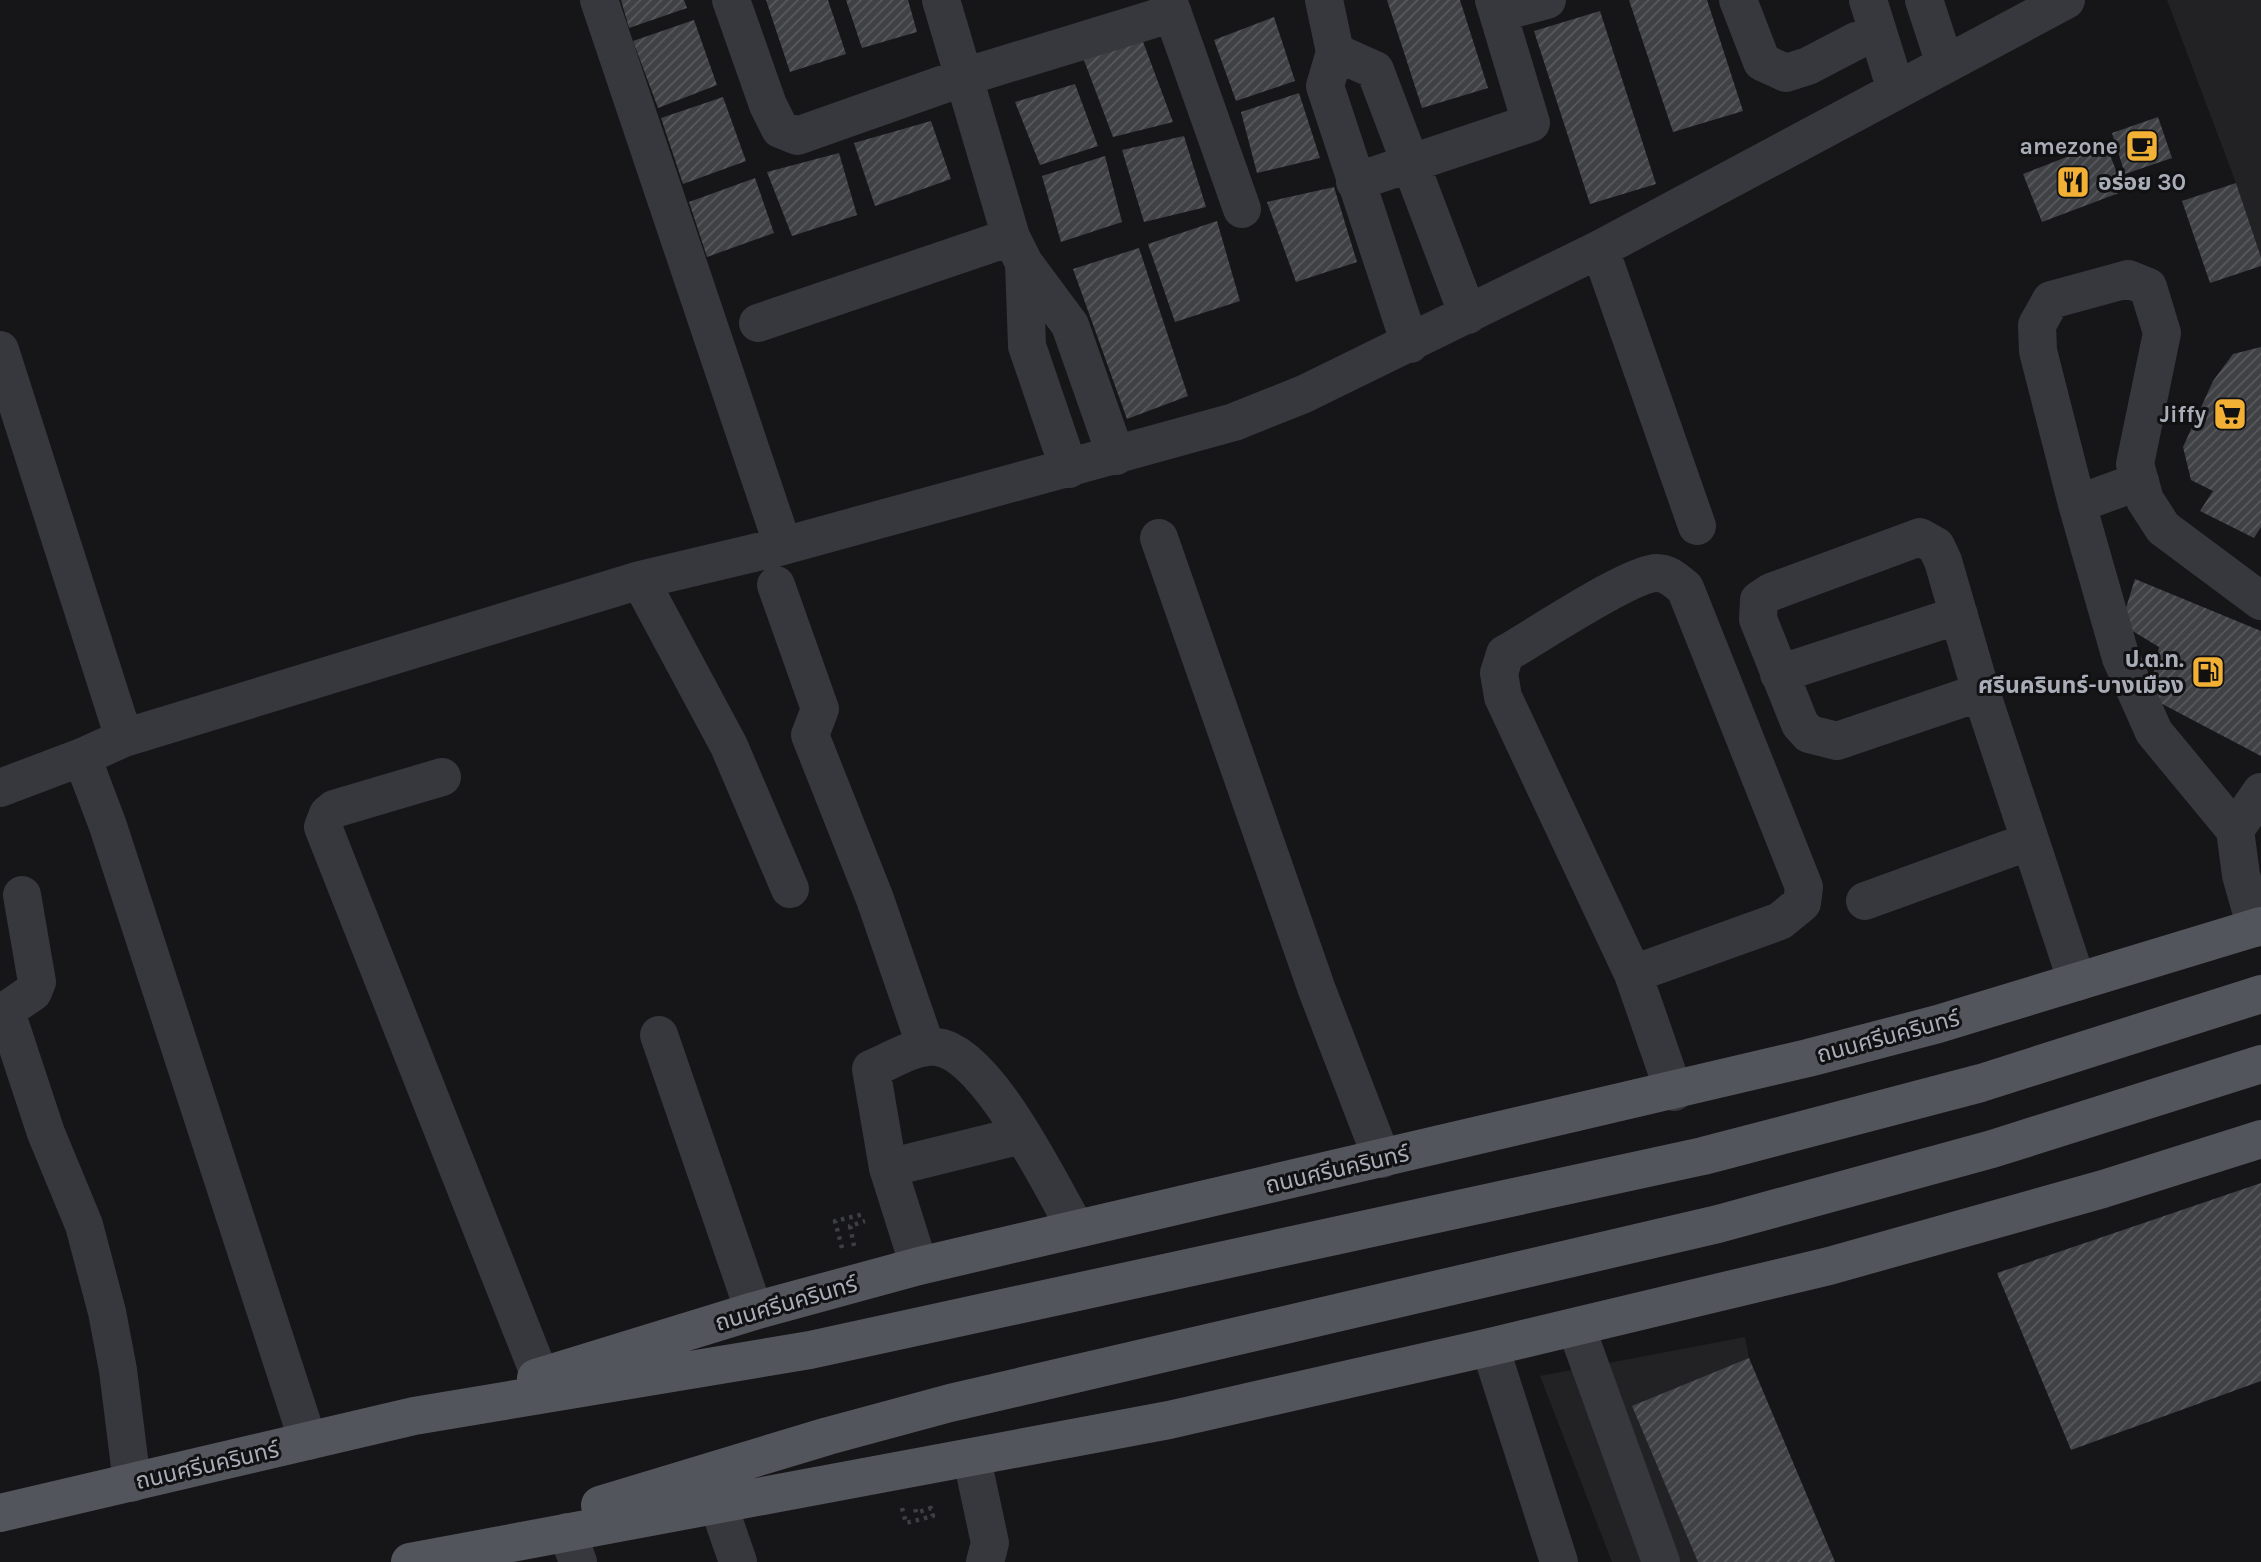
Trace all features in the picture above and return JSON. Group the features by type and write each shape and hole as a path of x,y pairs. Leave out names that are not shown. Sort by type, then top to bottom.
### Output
{"main road":[{"name":"ถนนศรีนครินทร์","path":"414,1416 754,1311 919,1266 1075,1227 1674,1092 1938,1024 2259,927"},
{"name":"ถนนศรีนครินทร์","path":"0,1513 414,1416 810,1350 1703,1156 1850,1119 2105,1045 2261,994"},
{"path":"427,1558 691,1476 950,1403 1718,1224 1863,1186 2261,1064"},
{"path":"427,1558 573,1547 718,1504 972,1459 1170,1420 1490,1347 1829,1266 2103,1189 2261,1139"}],"street":[{"path":"599,0 783,546"},
{"path":"731,0 768,105 780,129 797,136 1170,7 1242,209"},
{"path":"941,0 1018,250 1027,346 1069,469"},
{"path":"1324,0 1335,52 1325,86 1410,344"},
{"path":"1355,182 1408,162 1531,123 1496,7 1547,0"},
{"path":"1738,0 1762,62 1786,73 1808,66 1856,41"},
{"path":"1868,0 1896,90"},
{"path":"1924,0 1944,64"},
{"path":"0,788 124,738 640,580 783,546 1234,422 1304,394 1468,316 1600,249 2066,0"},
{"path":"1335,52 1375,70 1468,316"},
{"path":"1600,249 1697,526"},
{"path":"758,323 1018,250"},
{"path":"1018,250 1070,326 1116,456"},
{"path":"2259,927 2241,875 2235,830 2154,732 2121,658 2077,504 2038,351 2036,325 2051,300 2128,279 2148,287 2162,333 2135,464 2145,500 2163,528 2261,600"},
{"path":"0,350 124,738"},
{"path":"2077,504 2140,481"},
{"path":"1981,692 1837,741 1822,740 1809,734 1800,724 1758,619 1759,600 1771,592 1920,537 1936,546 1981,692 2077,982"},
{"path":"1159,538 1317,990 1382,1159"},
{"path":"1633,974 1780,921 1802,903 1804,887 1685,588 1672,577 1657,573 1629,582 1505,654 1499,673 1503,697 1633,974 1674,1092"},
{"path":"640,580 729,746 790,889"},
{"path":"776,585 820,709 810,735 875,899 926,1047"},
{"path":"1779,674 1959,615"},
{"path":"82,757 113,839 308,1441"},
{"path":"442,777 334,809 324,821 324,833 540,1376"},
{"path":"2235,830 2261,792"},
{"path":"1865,901 2030,841"},
{"path":"22,895 37,982 33,992 8,1009 7,1013 47,1133 84,1225 91,1250 118,1370 132,1483"},
{"path":"659,1035 754,1311"},
{"path":"919,1266 888,1168 871,1069 926,1047 939,1046 964,1061 1004,1103 1075,1227"},
{"path":"888,1168 1022,1135"},
{"path":"1576,1327 1661,1562"},
{"path":"1490,1347 1559,1562"},
{"path":"972,1459 994,1556"},
{"path":"718,1504 738,1562"}],"path":[{"path":"835,1221 864,1213 866,1221 850,1226"},
{"path":"906,1522 933,1516 931,1508 916,1513"}],"shaded area":[{"path":"2167,0 2261,0 2261,257 2236,183"},
{"path":"1745,1337 1749,1358 1835,1562 1612,1562 1540,1376"}],"building":[{"path":"621,0 684,0 687,8 629,28"},
{"path":"766,0 828,0 846,54 790,72"},
{"path":"846,0 908,0 917,32 862,48"},
{"path":"1387,0 1460,0 1488,88 1422,108"},
{"path":"1629,0 1707,0 1743,111 1673,132"},
{"path":"1600,11 1656,184 1590,204 1534,31"},
{"path":"1274,17 1295,81 1236,101 1214,40"},
{"path":"694,20 717,85 658,108 633,41"},
{"path":"1142,39 1173,122 1113,137 1082,55"},
{"path":"1075,84 1098,146 1040,165 1015,102"},
{"path":"1299,93 1320,158 1257,173 1241,112"},
{"path":"723,97 746,161 683,184 661,118"},
{"name":"amezone","path":"2158,117 2172,158 2125,174 2112,133"},
{"path":"931,121 951,179 875,206 854,143"},
{"path":"1184,136 1206,207 1144,222 1122,150"},
{"name":"อร่อย 30","path":"2105,142 2124,191 2042,222 2023,174"},
{"path":"839,153 857,215 792,236 767,172"},
{"path":"1105,156 1122,222 1061,242 1042,176"},
{"path":"755,178 774,233 707,257 689,202"},
{"path":"2236,183 2261,257 2261,266 2210,283 2182,201"},
{"path":"1334,187 1357,262 1296,282 1267,202"},
{"path":"1217,221 1240,301 1175,322 1148,244"},
{"path":"1139,248 1188,396 1127,419 1073,269"},
{"name":"Jiffy","path":"2261,347 2261,527 2254,538 2200,511 2213,491 2191,480 2183,447 2213,381 2233,354"},
{"name":"ป.ต.ท. ศรีนครินทร์-บางเมือง","path":"2135,579 2261,631 2261,756 2149,697 2159,647 2121,624"},
{"path":"2261,1183 2261,1381 2071,1450 1997,1273"},
{"path":"1749,1358 1835,1562 1698,1562 1632,1406"}],"place":[{"name":"amezone","path":"2142,146"},
{"name":"อร่อย 30","path":"2073,182"},
{"name":"Jiffy","path":"2230,414"},
{"name":"ป.ต.ท. ศรีนครินทร์-บางเมือง","path":"2208,672"}]}
